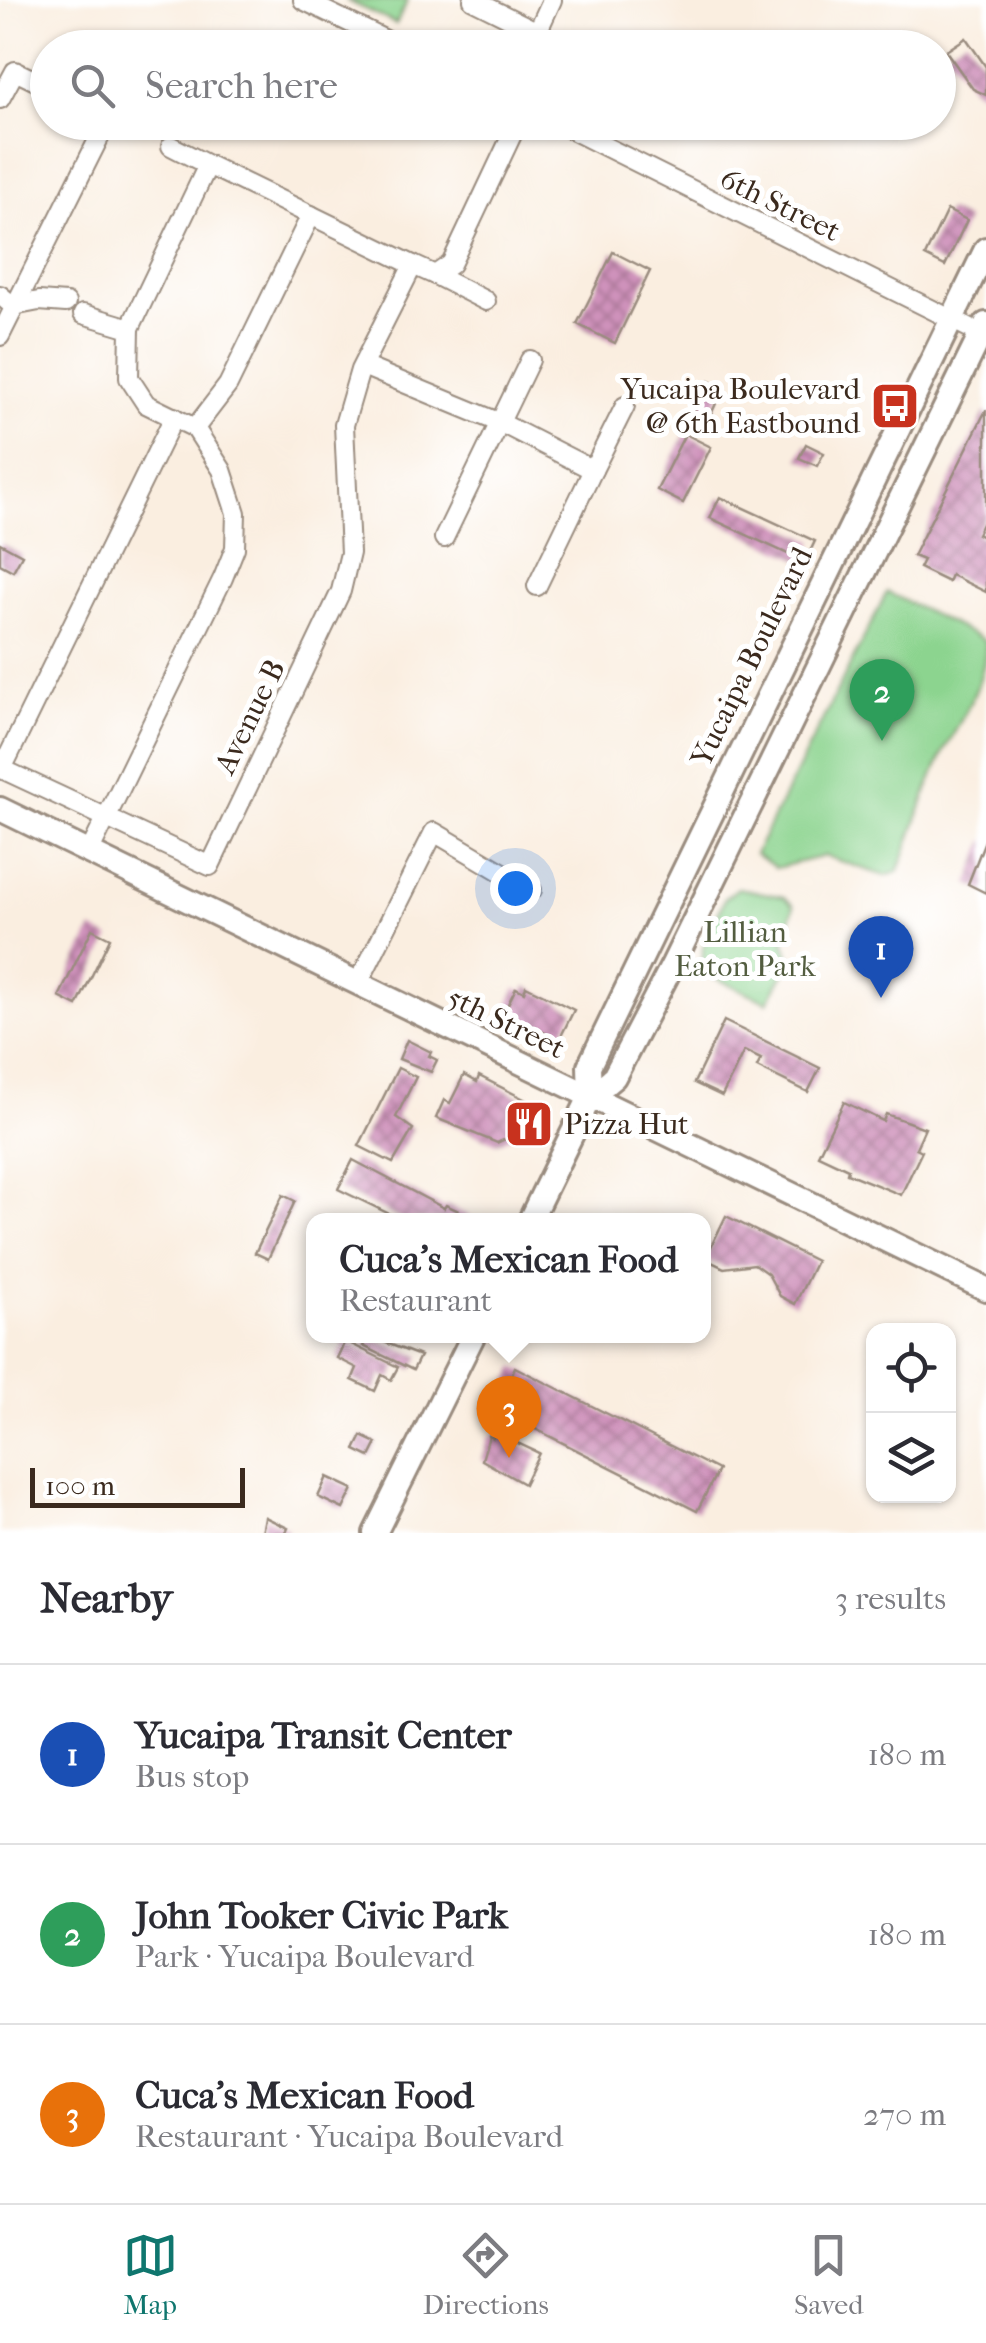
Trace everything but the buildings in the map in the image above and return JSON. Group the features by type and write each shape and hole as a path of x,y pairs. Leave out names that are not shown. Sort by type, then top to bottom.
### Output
{"main road":[{"name":"Yucaipa Boulevard","path":"590,1097 589,1066 986,249"},
{"name":"Yucaipa Boulevard","path":"533,1213 590,1097 614,1077 673,964 984,329"},
{"name":"5th Street","path":"0,809 986,1289"},
{"path":"375,1533 470,1343"}],"street":[{"path":"303,0 365,30"},
{"path":"473,0 519,30"},
{"path":"538,30 552,0"},
{"path":"0,98 14,71 30,79"},
{"path":"0,336 8,300 97,140"},
{"path":"435,275 451,264 510,140"},
{"name":"6th Street","path":"592,140 952,319 984,329"},
{"path":"172,146 486,301"},
{"path":"89,853 234,548 236,514 222,470 195,428 146,404 129,378 130,328 208,164"},
{"path":"195,428 228,385 311,215"},
{"name":"Avenue B","path":"107,820 210,866 341,591 350,553 344,425 362,366 413,265"},
{"path":"8,300 66,303"},
{"path":"83,314 130,328"},
{"path":"444,538 530,360"},
{"path":"362,366 499,422 593,470"},
{"path":"537,586 626,406"},
{"path":"107,820 2,769 174,418"},
{"path":"358,984 434,832 532,890"}],"green space":[{"path":"346,0 408,0 396,24"},
{"path":"887,592 986,641 977,687 936,770 898,872 885,876 825,856 776,868 755,854"},
{"name":"Lillian Eaton Park","path":"738,888 784,897 794,906 784,940 791,961 768,1002 702,972 703,946 725,898"}],"place":[{"name":"Yucaipa Boulevard @ 6th Eastbound","path":"895,406"},
{"name":"John Tooker Civic Park","path":"882,741"},
{"name":"Yucaipa Transit Center","path":"881,998"},
{"name":"Pizza Hut","path":"529,1124"},
{"name":"Cuca's Mexican Food","path":"509,1458"}]}
